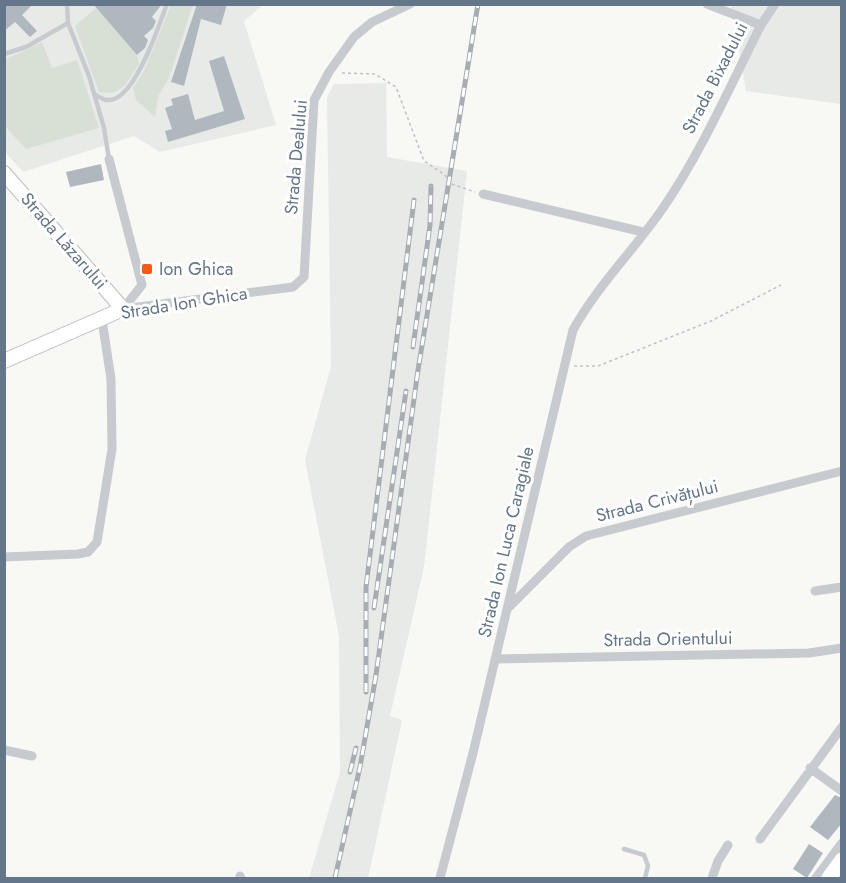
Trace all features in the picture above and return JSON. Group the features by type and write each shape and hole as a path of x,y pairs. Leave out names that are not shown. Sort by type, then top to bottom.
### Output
{"main road":[{"path":"829,879 842,860"}],"street":[{"name":"Strada Dealului","path":"300,283 304,277 314,100 329,72 354,38 372,22 410,4"},
{"path":"707,4 761,25"},
{"name":"Strada Bixadului","path":"687,169 761,25 775,4"},
{"path":"109,159 142,285 123,309"},
{"name":"Strada Ion Luca Caragiale","path":"440,879 573,330 586,306 662,209 687,169"},
{"name":"Strada Lăzarului","path":"4,173 123,309"},
{"path":"483,194 643,232"},
{"name":"Strada Ion Ghica","path":"4,362 123,309 293,287 300,283"},
{"path":"4,556 88,552 97,542 112,450 111,379 102,320"},
{"name":"Strada Crivățului","path":"507,609 569,547 586,536 842,471"},
{"path":"815,591 842,587"},
{"name":"Strada Orientului","path":"495,659 809,653 842,648"},
{"path":"760,839 842,727"},
{"path":"4,750 32,756"},
{"path":"810,768 842,791"},
{"path":"816,879 842,843"},
{"path":"712,879 718,861 728,845"}],"lane":[{"path":"67,4 68,23 94,94 104,128 109,159"},
{"path":"94,94 107,100 118,98 127,90 145,61 167,4"},
{"path":"4,54 26,47 68,23"},
{"path":"624,849 644,855 648,866 645,879"}],"path":[{"path":"329,72 375,74 396,87 424,161 455,186 483,194"},
{"path":"564,366 598,366 711,321 781,285"}],"shaded area":[{"path":"4,5 263,5 244,21 276,125 160,152 134,136 23,172 5,152"},
{"path":"171,5 193,5 169,78 158,97 155,117 136,100 133,87 144,71"},
{"path":"731,5 841,5 841,104 746,91"},
{"path":"96,8 137,55 139,64 124,86 107,93 99,92 75,26"},
{"path":"42,42 52,68 77,60 99,128 26,149 5,126 5,60"},
{"path":"386,83 387,157 467,171 424,567 390,716 402,720 368,878 309,878 340,772 339,636 305,460 331,366 327,97 334,84"}],"building":[{"path":"4,4 33,4 22,15 37,31 30,37 15,22 4,31"},
{"path":"93,4 162,4 152,17 156,21 153,28 144,36 148,40 145,48 137,55"},
{"path":"197,4 227,4 221,25 201,19 184,86 171,82"},
{"path":"224,56 245,119 168,142 165,131 172,129 165,108 173,105 171,99 188,94 195,120 224,111 209,61"},
{"path":"101,164 104,180 70,187 66,172"},
{"path":"835,795 842,798 842,823 828,840 810,827"},
{"path":"809,844 823,853 807,878 793,869"}],"railway":[{"path":"335,878 360,767 376,675 418,370 478,4"},
{"path":"413,347 430,225 431,186"},
{"path":"366,692 366,587 414,200"},
{"path":"374,608 406,391"},
{"path":"350,772 356,748"}],"place":[{"name":"Ion Ghica","path":"147,269"}]}
